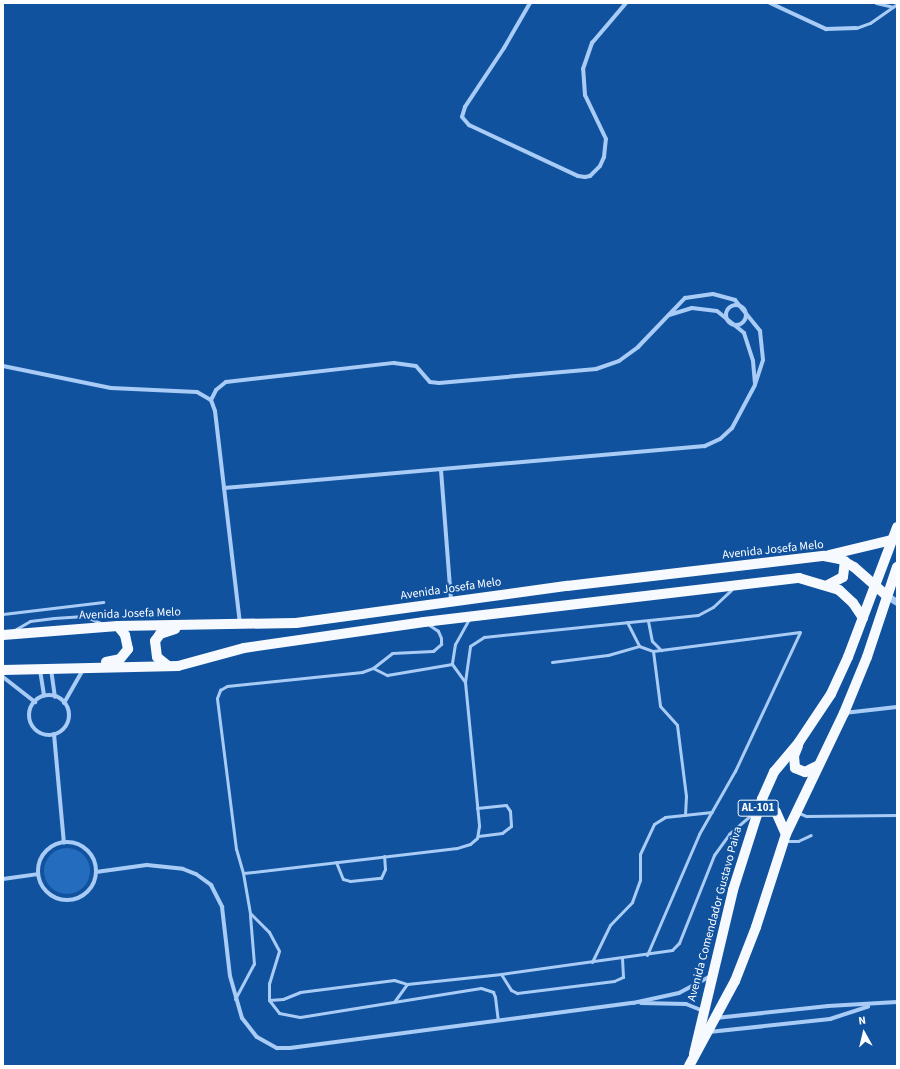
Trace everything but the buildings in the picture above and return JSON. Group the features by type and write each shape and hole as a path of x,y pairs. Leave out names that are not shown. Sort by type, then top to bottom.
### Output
{"main road":[{"name":"Avenida Comendador Gustavo Paiva","path":"694,1054 711,976 742,857 758,809 774,772 799,742 831,694 848,657 897,527"},
{"path":"824,556 892,540"},
{"name":"Avenida Josefa Melo","path":"5,635 112,627 296,623 451,602 824,556 845,561 875,583 887,596"},
{"path":"828,585 843,578 845,561"},
{"name":"Avenida Comendador Gustavo Paiva","path":"689,1066 734,981 756,927 784,837 797,813 817,766 844,713 867,657 897,567"},
{"path":"3,670 40,667 168,666 194,663 244,648 424,622 736,584 799,578 828,585 848,597 863,618"},
{"path":"168,666 157,658 154,648 160,634 169,630 203,625"},
{"path":"87,666 120,659 126,654 128,642 112,627"},
{"path":"799,742 794,756 795,768 805,772 817,766"},
{"path":"758,809 770,808 776,812 784,837"}],"street":[{"path":"530,3 462,114 469,125 578,176 590,176 604,157 606,139 585,95 584,69 592,43 626,3"},
{"path":"770,3 826,28 856,28"},
{"path":"211,400 216,390 226,382 394,363 416,366 430,382 439,383 596,369 619,361 638,347 667,315 685,298 712,294 735,300 744,308 760,331 763,360 755,385 732,428 720,439 705,446 224,488"},
{"path":"735,305 744,308 746,314 745,320 740,324 731,323 727,318 729,308 735,305"},
{"path":"667,315 692,308 717,311 744,333 753,362 755,385"},
{"path":"3,366 111,388 197,392 211,400 215,411 240,625"},
{"path":"441,470 451,602"},
{"path":"887,596 897,602"},
{"path":"64,703 87,666"},
{"path":"40,667 44,696"},
{"path":"50,667 55,697"},
{"path":"3,676 34,702"},
{"path":"44,696 55,697 64,703 69,719 64,729 54,734 38,732 31,723 30,712 34,702 44,696"},
{"path":"844,713 897,708"},
{"path":"54,734 64,843"},
{"path":"64,843 76,844 87,850 94,860 96,872 94,881 84,894 68,900 59,899 45,890 38,874 42,857 48,850 64,843"},
{"path":"96,872 147,865 183,869 196,874 211,885 222,908 234,999 250,1030 268,1044 277,1048 290,1048 633,1003 679,993 711,976"},
{"path":"3,879 38,874"},
{"path":"715,1018 828,1006 872,1005 897,1002"},
{"path":"633,1003 686,1004 703,1010"},
{"path":"707,1033 830,1019 872,1005"}],"lane":[{"path":"876,3 893,7"},
{"path":"856,28 870,23 897,4"},
{"path":"243,872 464,847 475,841 478,836 477,808 465,682 470,646 479,639 542,630 648,621 702,614 736,584"},
{"path":"3,614 103,602"},
{"path":"53,608 54,618"},
{"path":"5,635 30,621 54,618 84,616 112,627"},
{"path":"465,682 452,664 455,644 470,616"},
{"path":"648,621 652,641 661,650"},
{"path":"234,999 254,964 250,913 243,872 236,849 217,698 220,690 227,686 362,672 373,668 392,653 437,649 441,644 438,631 424,622"},
{"path":"627,622 639,646"},
{"path":"552,662 608,655 639,646 653,651 800,632 743,754 699,834 647,955"},
{"path":"653,651 660,706 662,710 675,720 677,726 686,796 685,815"},
{"path":"373,668 387,675 452,664"},
{"path":"477,808 506,805 510,811 510,826 502,833 478,836"},
{"path":"269,1000 283,999 300,992 394,980 407,984 501,974 647,955 676,947 714,855 730,834 758,809"},
{"path":"592,962 610,925 632,902 640,880 640,854 654,824 665,816 712,812"},
{"path":"797,813 806,816 897,815"},
{"path":"784,837 798,841 811,836"},
{"path":"336,862 342,879 350,881 373,879 380,878 385,869 384,856"},
{"path":"250,913 269,932 279,951 269,983 269,1000 279,1013 300,1017 481,988 493,992 498,1020"},
{"path":"501,974 511,990 517,993 614,981 623,978 622,958"},
{"path":"393,1002 407,984"}],"shaded area":[{"path":"67,848 80,852 86,858 90,871 86,884 80,890 67,894 54,890 48,884 44,871 48,858 54,852"}]}
